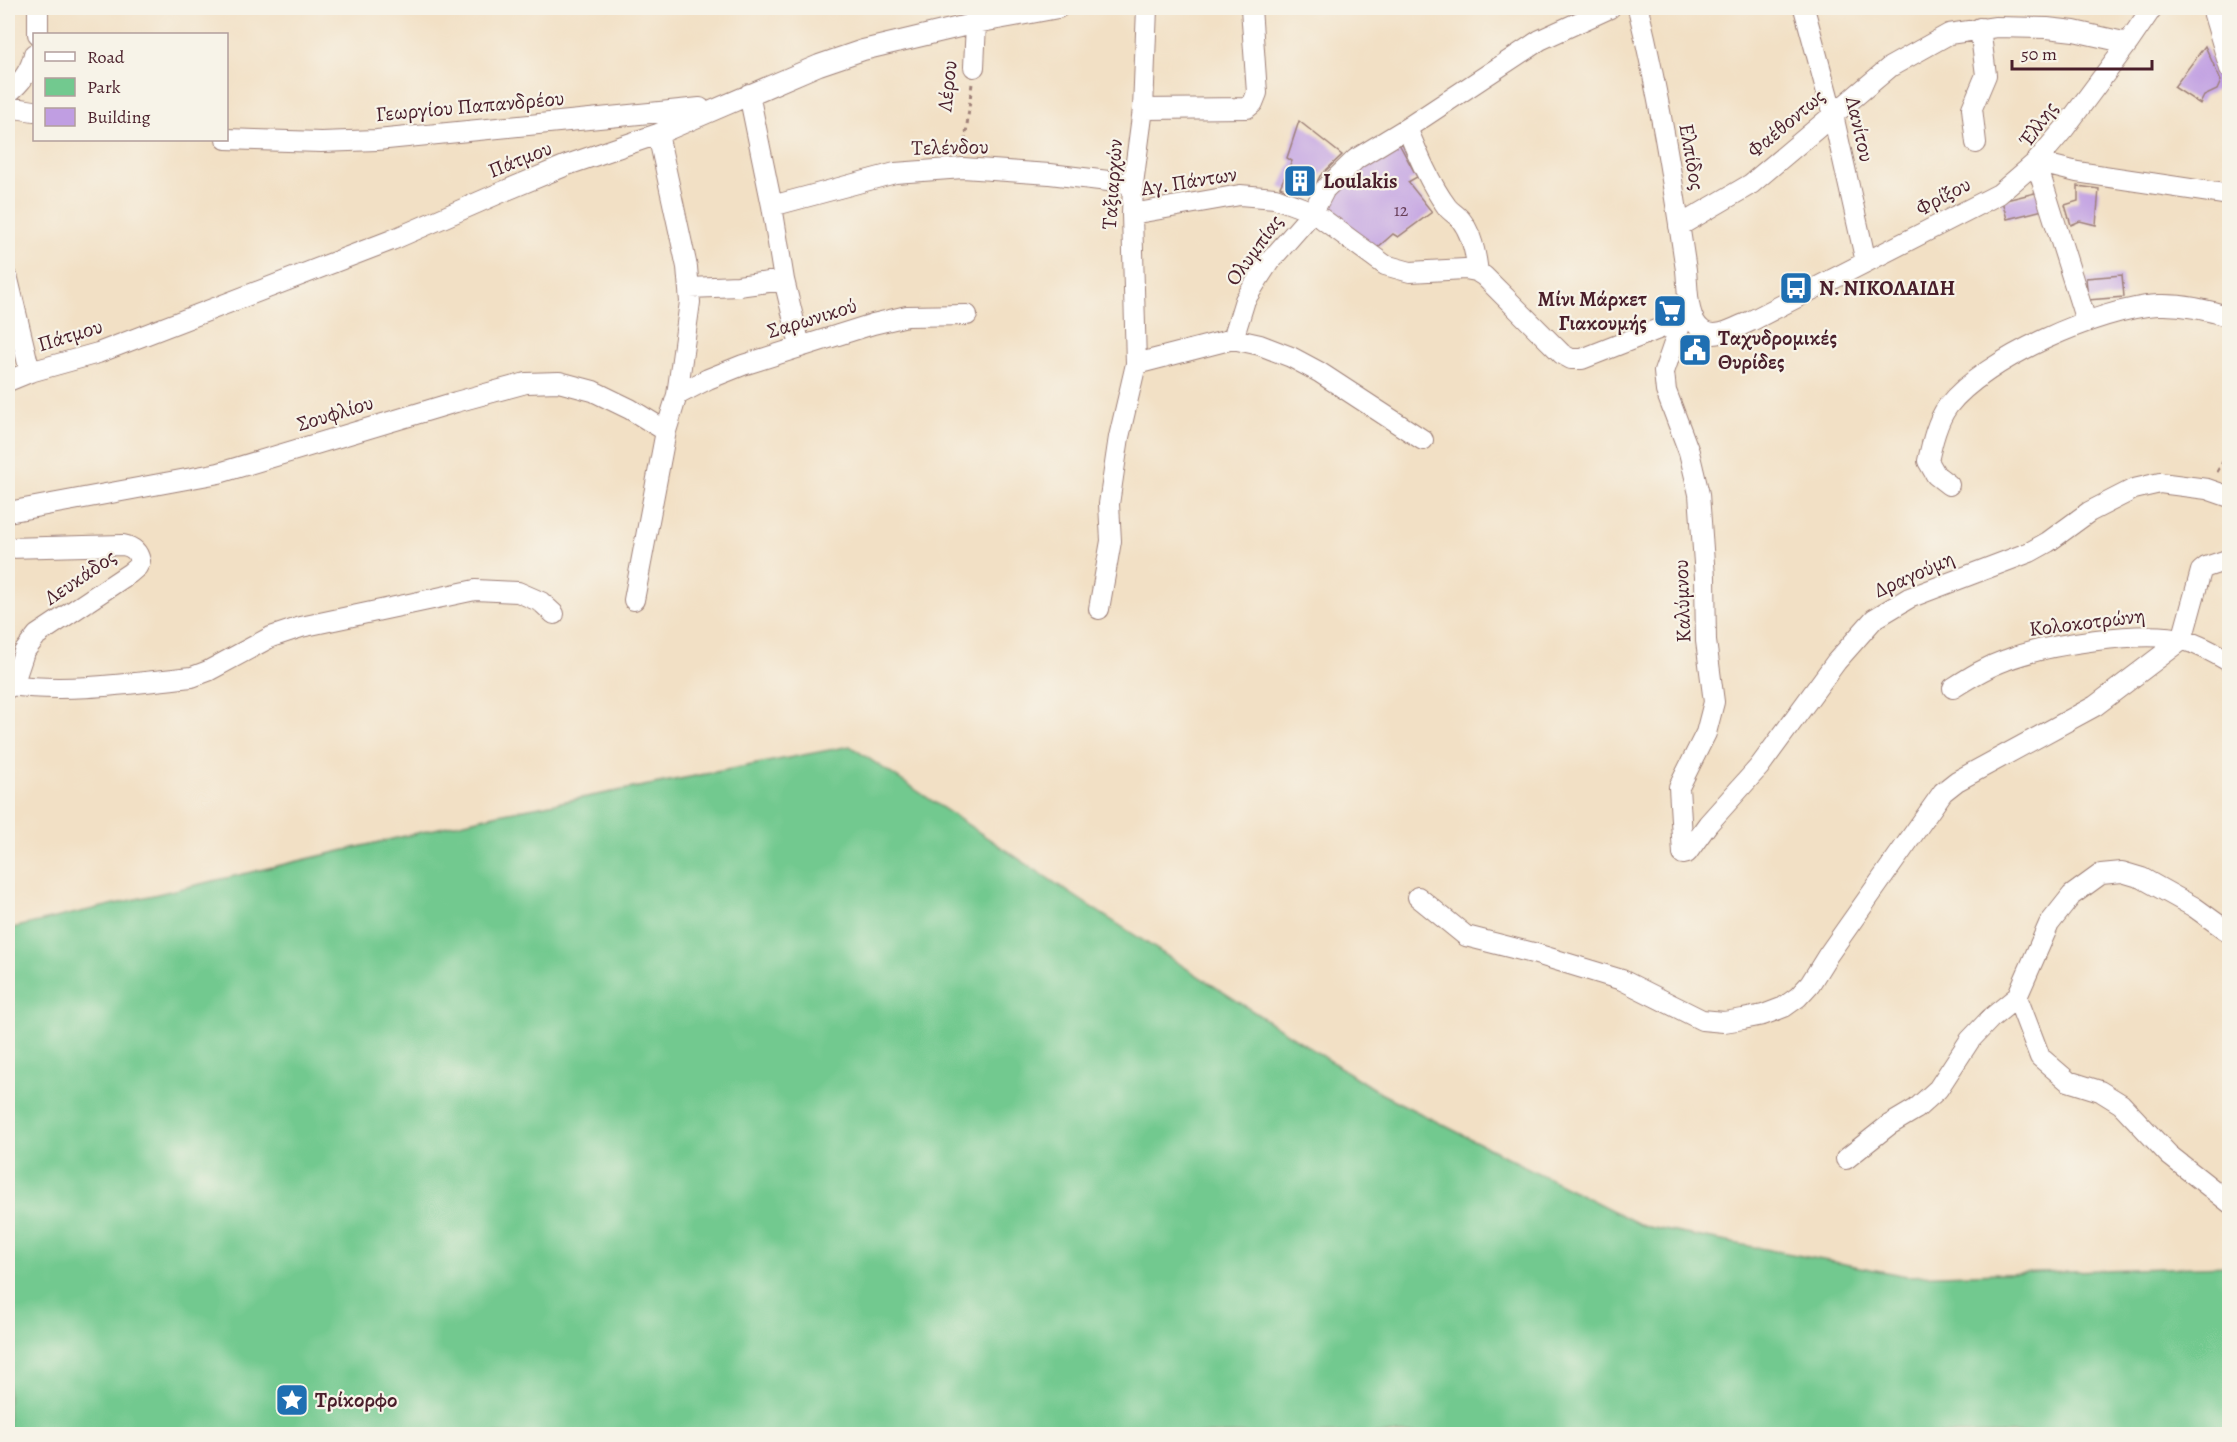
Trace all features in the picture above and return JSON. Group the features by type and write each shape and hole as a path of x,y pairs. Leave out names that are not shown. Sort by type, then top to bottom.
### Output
{"street":[{"path":"38,8 38,33"},
{"name":"Πάτμου","path":"8,381 30,372 98,353 392,240 567,165 658,134 819,64 975,15 1058,8"},
{"name":"Ταξιαρχών","path":"1099,609 1111,541 1109,504 1119,437 1136,364 1132,214 1133,184 1143,109 1146,8"},
{"path":"1143,109 1246,108 1253,103 1257,93 1251,8"},
{"name":"Ολυμπίας","path":"1233,339 1245,300 1269,262 1313,212 1325,189 1356,159 1540,40 1610,8"},
{"name":"Ελπίδος","path":"1638,8 1647,43 1679,226 1687,318"},
{"name":"Λανίτου","path":"1804,8 1833,116 1866,262"},
{"name":"Έλλης","path":"2086,321 2036,162 2128,43 2152,8"},
{"path":"2212,8 2229,69"},
{"name":"Λέρου","path":"974,67 975,15"},
{"path":"1976,143 1972,108 1986,75 1980,28"},
{"name":"Φαέθοντως","path":"1679,226 1751,184 1890,67 1949,34 1980,28 2047,28 2074,31 2128,43"},
{"path":"8,93 23,78 33,63"},
{"path":"749,94 772,206 784,280 800,346"},
{"name":"Γεωργίου Παπανδρέου","path":"228,139 321,142 377,140 718,106"},
{"path":"8,107 33,111"},
{"path":"1407,128 1417,153 1448,208 1461,220 1470,237 1476,255 1478,272 1562,354 1571,359 1582,359 1687,318"},
{"path":"634,600 666,431 677,395 690,302 690,288 658,134"},
{"path":"2036,162 2077,172 2229,195"},
{"name":"Φρίξου","path":"1687,318 1703,331 1726,332 1999,194 2036,162"},
{"name":"Τελένδου","path":"772,206 895,172 963,168 1050,174 1133,184"},
{"name":"Αγ. Πάντων","path":"1132,214 1240,195 1275,198 1313,212 1385,265 1410,272 1465,269 1478,272"},
{"path":"690,288 738,286 784,280"},
{"path":"9,291 30,372"},
{"path":"1950,485 1936,475 1928,461 1937,426 1947,407 1977,379 1996,366 2086,321 2122,310 2159,305 2187,306 2229,316"},
{"name":"Σαρωνικού","path":"677,395 708,378 743,365 873,324 907,316 967,315"},
{"name":"Καλύμνου","path":"1687,318 1664,372 1666,392 1689,452 1699,494 1705,567 1706,641 1714,702 1706,733 1679,787 1683,854 1688,853 1701,836"},
{"path":"1136,364 1233,339 1260,345 1300,362 1350,391 1423,440"},
{"name":"Σουφλίου","path":"8,512 219,473 526,383 559,382 593,391 630,409 666,431"},
{"name":"Δραγούμη","path":"1701,836 1708,824 1759,767 1842,654 1874,618 1910,598 2030,552 2089,512 2134,489 2160,483 2207,489 2229,497"},
{"name":"Λευκάδος","path":"8,548 123,545 136,550 140,561 130,573 38,635 24,652 16,676 9,687"},
{"path":"1418,897 1466,936 1533,953 1622,980 1702,1020 1724,1022 1763,1015 1784,1007 1810,984 1943,792 1957,781 2095,706 2182,640 2201,571 2229,559"},
{"path":"9,687 63,687 192,677 208,671 271,637 302,627 475,590 518,592 541,602 554,614"},
{"name":"Κολοκοτρώνη","path":"1953,688 1980,670 2007,659 2057,647 2144,636 2182,640 2214,652 2229,662"},
{"path":"1846,1159 1938,1089 1970,1040 1990,1019 2017,997 2049,924 2072,895 2101,874 2122,872 2142,878 2194,907 2229,933"},
{"path":"2017,997 2040,1057 2068,1081 2100,1091 2121,1104 2169,1155 2229,1203"}],"path":[{"name":"Λέρου","path":"963,168 974,67"},
{"path":"2207,489 2229,450"}],"green space":[{"path":"850,746 1088,905 1380,1093 1643,1226 1907,1276 2229,1266 2229,1434 8,1434 8,929 499,814"}],"building":[{"path":"2205,46 2221,81 2217,90 2204,96 2200,104 2174,87"},
{"path":"1299,121 1342,155 1320,176 1308,200 1280,187 1292,161 1287,158"},
{"path":"1397,140 1417,177 1408,182 1432,212 1398,237 1393,234 1377,248 1323,210 1333,190 1345,175"},
{"path":"2078,186 2099,189 2096,225 2080,221 2071,225 2065,205 2078,201"},
{"path":"2039,192 2043,210 2007,219 2002,201"},
{"path":"2122,275 2124,297 2088,300 2086,278"}],"place":[{"name":"Loulakis","path":"1300,181"},
{"name":"Ν. ΝΙΚΟΛΑΙΔΗ","path":"1796,288"},
{"name":"Μίνι Μάρκετ Γιακουμής","path":"1670,311"},
{"name":"Ταχυδρομικές Θυρίδες","path":"1695,350"},
{"name":"Τρίκορφο","path":"292,1400"}]}
